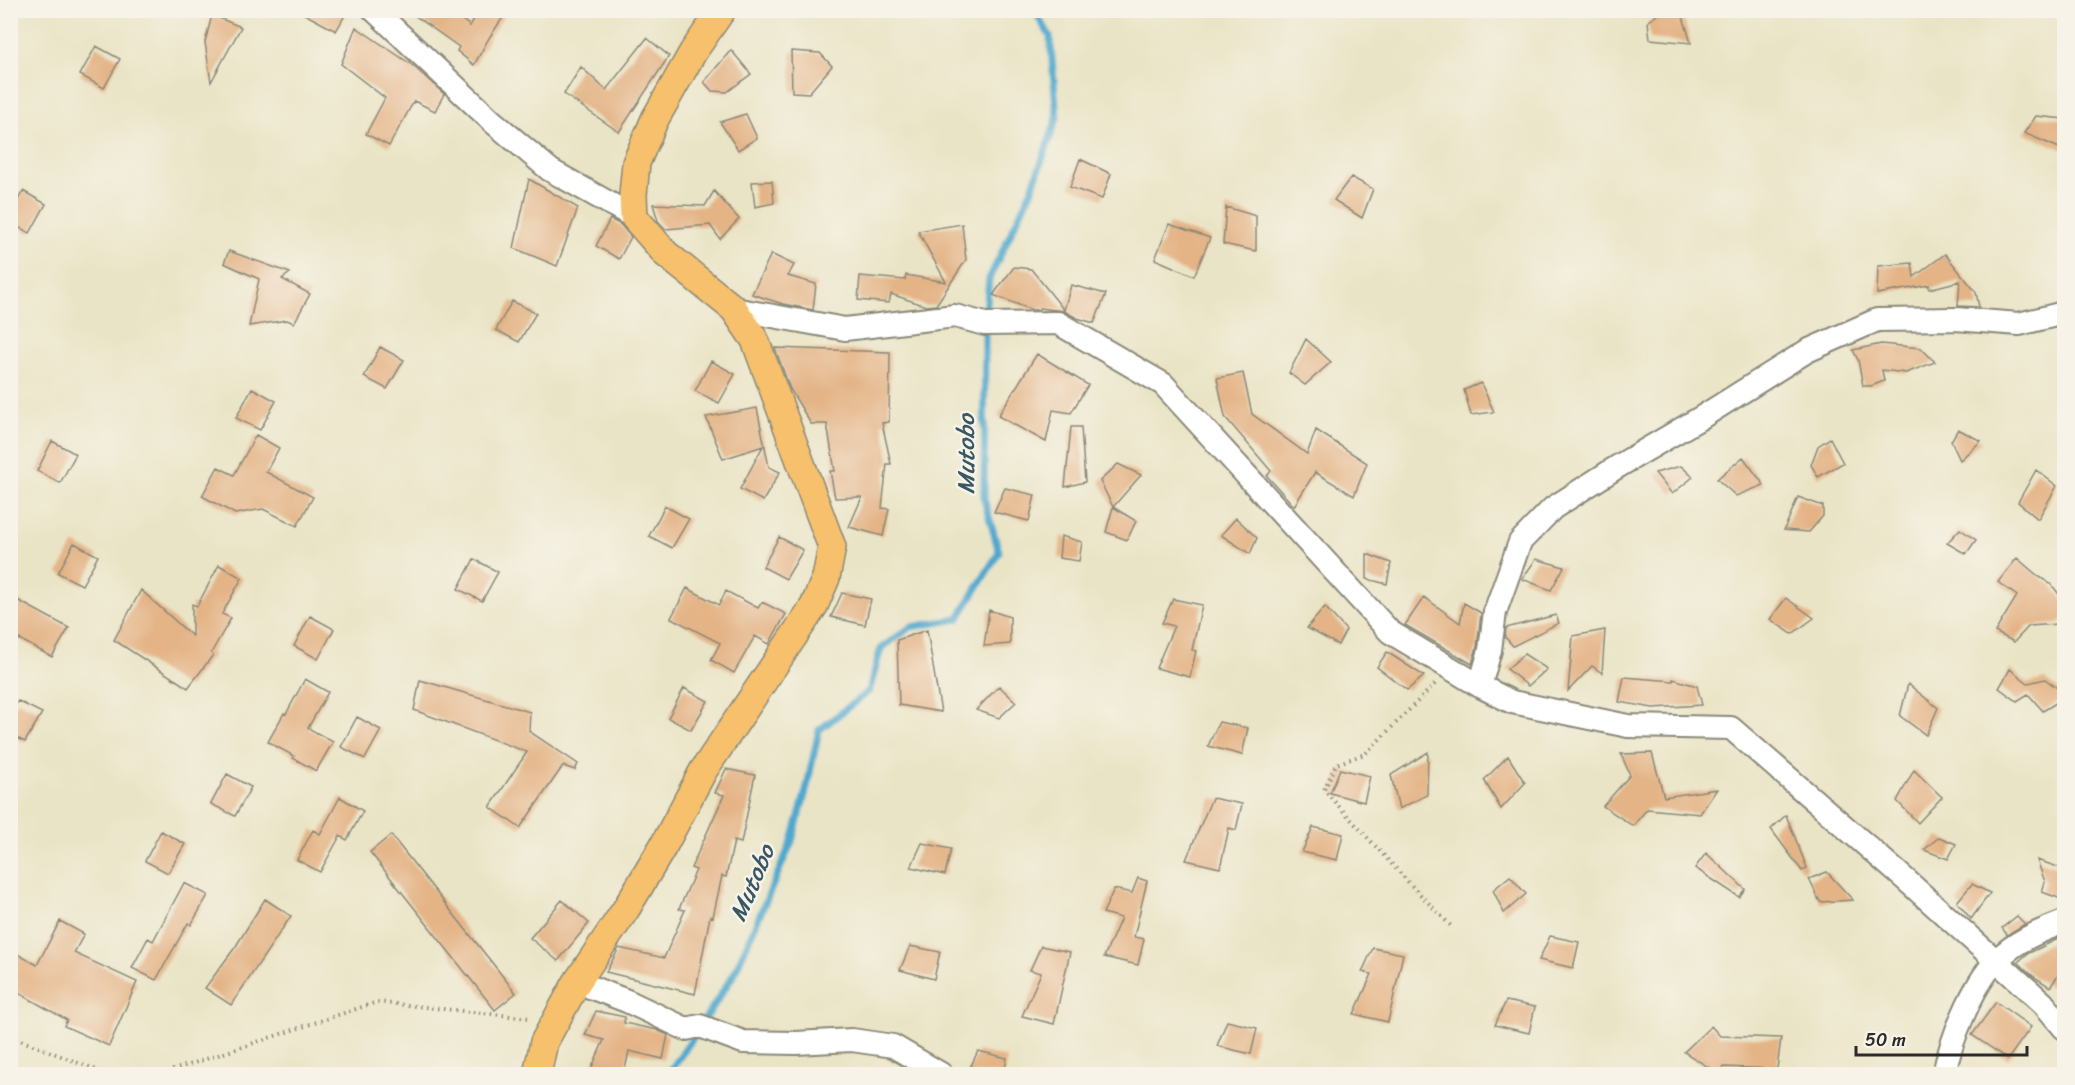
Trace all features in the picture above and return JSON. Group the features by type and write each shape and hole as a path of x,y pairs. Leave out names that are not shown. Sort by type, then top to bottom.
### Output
{"main road":[{"path":"537,1074 544,1042 577,982 626,909 665,843 703,771 796,636 814,606 826,579 832,547 755,340 734,309 666,254 634,217 633,195 636,163 655,119 693,52 722,10"}],"street":[{"path":"374,10 492,121 550,170 634,217"},
{"path":"734,309 845,329 955,316 985,324 1058,323 1163,384 1390,632 1480,686 1512,702 1628,726 1731,728 1996,960 2043,1003 2064,1028"},
{"path":"1480,686 1490,650 1495,612 1520,542 1553,508 1617,467 1807,351 1877,320 1956,319 2019,324 2064,313"},
{"path":"1944,1074 1948,1054 1974,992 1996,960 2033,933 2064,922"},
{"path":"577,982 627,1001 686,1029 700,1026 743,1042 796,1043 852,1040 892,1046 941,1074"}],"path":[{"path":"1451,668 1365,754 1336,764 1323,790 1452,927"},
{"path":"161,1074 377,1002 530,1018 544,1042"},
{"path":"10,1036 107,1074"}],"building":[{"path":"297,10 348,10 336,31"},
{"path":"407,10 450,10 470,26 479,10 508,10 474,65 457,51 459,47"},
{"path":"1663,10 1681,10 1691,43 1650,39 1648,22"},
{"path":"212,15 241,27 211,82 205,42"},
{"path":"356,27 412,65 444,94 435,111 414,101 389,146 366,134 385,98 341,64"},
{"path":"647,38 669,56 619,132 564,94 581,67 606,90"},
{"path":"96,46 120,59 104,88 80,75"},
{"path":"731,50 751,74 727,92 712,91 704,82"},
{"path":"791,51 820,53 832,66 809,93 792,92"},
{"path":"746,114 757,138 738,150 720,122"},
{"path":"2036,116 2064,119 2064,150 2024,133"},
{"path":"1080,159 1111,174 1102,199 1070,187"},
{"path":"1351,177 1373,189 1362,218 1334,200"},
{"path":"529,179 578,208 557,266 514,248"},
{"path":"772,181 774,203 755,207 752,182"},
{"path":"23,191 46,204 30,233 10,223 10,214"},
{"path":"714,191 739,219 720,239 710,225 666,229 658,221 653,204 705,206"},
{"path":"1226,207 1256,216 1256,251 1223,244"},
{"path":"610,219 621,225 631,237 619,259 596,246"},
{"path":"962,224 966,260 936,305 926,306 891,294 889,303 858,300 860,276 905,280 906,275 946,282 918,231"},
{"path":"1169,224 1210,238 1194,276 1155,259"},
{"path":"229,251 290,273 282,279 310,294 294,323 287,320 249,326 259,279 224,263"},
{"path":"771,254 794,265 788,276 816,284 813,310 783,304 752,294"},
{"path":"1945,254 1976,292 1979,307 1958,306 1960,281 1929,289 1929,285 1877,294 1878,266 1912,263 1914,277"},
{"path":"1014,267 1031,269 1064,310 1071,285 1106,294 1094,323 1064,311 1040,308 1032,310 993,295"},
{"path":"512,301 536,313 519,342 496,330"},
{"path":"1306,339 1331,362 1305,385 1289,373"},
{"path":"1881,344 1921,348 1935,362 1906,373 1882,370 1884,381 1871,386 1863,386 1858,360 1853,350"},
{"path":"380,347 404,360 387,389 364,377"},
{"path":"775,348 890,352 889,422 882,423 891,464 887,464 882,508 889,509 883,536 849,527 862,497 835,498 830,471 835,471 827,424 811,424 790,389"},
{"path":"1037,354 1088,385 1071,413 1053,410 1046,442 998,416"},
{"path":"711,361 735,374 719,403 695,391"},
{"path":"1243,373 1252,414 1307,454 1316,430 1367,463 1354,496 1315,472 1294,506 1267,476 1271,471 1225,417 1217,378"},
{"path":"1481,383 1494,412 1471,415 1464,390"},
{"path":"252,388 276,401 260,430 236,418"},
{"path":"757,408 769,467 780,472 763,501 740,489 763,446 723,459 706,417"},
{"path":"1071,427 1081,427 1085,482 1065,487"},
{"path":"1958,429 1981,441 1960,460 1951,441"},
{"path":"256,435 279,448 266,472 313,497 297,526 263,509 235,514 202,496 218,467 234,475"},
{"path":"1830,438 1843,463 1818,477 1811,465 1818,446"},
{"path":"52,441 76,454 60,483 37,471"},
{"path":"1743,457 1764,485 1736,496 1717,479"},
{"path":"1118,464 1141,475 1113,507 1100,481"},
{"path":"1681,466 1693,477 1672,494 1655,473"},
{"path":"2036,470 2057,486 2038,519 2018,502"},
{"path":"1005,488 1035,495 1029,521 994,512"},
{"path":"1798,497 1823,506 1823,516 1809,532 1784,530"},
{"path":"665,506 689,519 672,548 649,536"},
{"path":"1113,507 1136,521 1127,540 1106,532"},
{"path":"1236,518 1257,538 1250,554 1221,535"},
{"path":"1960,529 1976,540 1966,554 1947,543"},
{"path":"1061,536 1082,542 1079,561 1059,558"},
{"path":"779,537 803,550 786,579 763,567"},
{"path":"74,543 98,556 82,585 58,573"},
{"path":"1367,554 1391,563 1387,584 1367,579"},
{"path":"2017,558 2052,585 2064,601 2064,618 2058,624 2029,626 2014,642 1995,632 2017,596 1998,582"},
{"path":"474,559 498,572 482,601 458,589"},
{"path":"1536,559 1564,567 1551,590 1522,579"},
{"path":"219,565 242,578 222,614 231,618 211,653 213,655 188,688 114,640 141,590 192,636 192,604 197,606"},
{"path":"687,588 719,605 726,591 758,608 762,602 786,614 769,644 755,636 734,673 711,660 720,643 671,618"},
{"path":"842,593 871,599 865,625 831,617"},
{"path":"10,596 69,628 52,657 10,634"},
{"path":"1424,597 1460,623 1464,603 1481,613 1477,647 1472,664 1405,625"},
{"path":"1786,598 1814,618 1792,634 1770,619"},
{"path":"1173,599 1202,605 1192,650 1196,651 1190,677 1156,668 1174,626 1162,623"},
{"path":"1325,607 1346,630 1338,645 1307,628"},
{"path":"989,610 1010,617 1010,644 984,646"},
{"path":"1556,615 1559,623 1513,646 1505,637 1506,628"},
{"path":"310,616 334,629 318,659 294,646"},
{"path":"927,630 941,712 899,705 897,640"},
{"path":"1605,630 1602,673 1592,666 1568,691 1573,636"},
{"path":"1387,652 1424,676 1407,690 1377,667"},
{"path":"1524,654 1547,669 1528,686 1507,669"},
{"path":"2010,669 2028,683 2045,679 2064,693 2064,698 2043,711 2028,694 2017,701 1999,688"},
{"path":"1624,677 1673,681 1673,679 1697,686 1702,705 1653,708 1619,702"},
{"path":"305,679 328,692 308,728 333,742 316,771 268,742"},
{"path":"420,680 530,712 529,731 578,764 575,770 563,766 520,828 490,807 527,752 414,710"},
{"path":"1908,684 1938,708 1926,735 1900,716"},
{"path":"999,686 1016,702 999,718 976,710"},
{"path":"684,688 708,701 691,730 668,718"},
{"path":"18,701 42,713 25,742 10,735 10,714"},
{"path":"357,717 381,730 365,759 341,747"},
{"path":"1219,722 1248,728 1242,755 1208,746"},
{"path":"1428,752 1427,795 1399,809 1391,775"},
{"path":"1652,753 1664,797 1717,789 1700,814 1647,809 1633,826 1603,806 1630,775 1621,754"},
{"path":"1508,756 1525,783 1501,809 1484,780"},
{"path":"726,769 755,775 741,843 734,841 726,877 722,876 713,917 710,916 695,994 606,972 619,948 664,958 685,910 679,909 696,870 691,868 724,795 715,793"},
{"path":"1340,769 1370,776 1364,802 1330,793"},
{"path":"1914,770 1942,797 1918,823 1897,801"},
{"path":"227,774 251,787 235,816 211,804"},
{"path":"340,797 363,811 347,840 340,836 320,872 297,860 313,830 320,834"},
{"path":"1212,798 1242,804 1236,830 1229,828 1220,868 1186,860"},
{"path":"1786,815 1807,868 1802,871 1771,829"},
{"path":"1313,827 1343,834 1337,860 1302,852"},
{"path":"161,831 185,844 168,873 145,861"},
{"path":"391,835 516,993 495,1010 370,852"},
{"path":"1939,837 1956,844 1948,859 1924,850"},
{"path":"922,843 951,849 945,875 911,867"},
{"path":"1706,853 1745,889 1739,897 1695,868"},
{"path":"2037,860 2064,869 2064,900 2042,892 2045,882"},
{"path":"1827,872 1853,900 1820,902 1809,879"},
{"path":"1510,876 1526,894 1504,913 1493,890"},
{"path":"1138,878 1147,881 1134,937 1144,939 1138,965 1104,957 1121,918 1103,913 1114,889 1132,893"},
{"path":"184,883 208,895 191,925 188,923 156,980 132,968 148,938 153,941"},
{"path":"1972,884 1990,893 1971,919 1957,902"},
{"path":"265,899 291,916 231,1005 205,988 236,946"},
{"path":"562,900 589,923 558,961 530,938"},
{"path":"2017,916 2025,924 2007,935 2002,928"},
{"path":"60,921 84,934 74,953 137,982 109,1046 64,1026 67,1020 10,988 10,950 37,965"},
{"path":"1550,936 1579,942 1573,968 1539,960"},
{"path":"2062,937 2064,939 2064,967 2050,987 2018,962 2027,954"},
{"path":"910,946 940,952 934,979 900,970"},
{"path":"1041,946 1070,952 1054,1024 1022,1016 1041,973 1030,970"},
{"path":"1373,948 1403,954 1388,1022 1354,1014 1372,974 1362,972"},
{"path":"1506,1001 1535,1007 1529,1033 1495,1025"},
{"path":"1996,1002 2031,1027 2008,1059 1972,1035"},
{"path":"596,1011 625,1017 624,1023 657,1030 668,1035 663,1059 629,1051 624,1074 589,1074 604,1040 585,1035"},
{"path":"1227,1021 1257,1028 1251,1054 1217,1046"},
{"path":"1711,1026 1720,1036 1781,1038 1777,1069 1724,1067 1719,1074 1684,1052"},
{"path":"978,1051 1007,1058 1004,1074 967,1074"}],"waterway":[{"name":"Mutobo","path":"703,1022 734,974 792,841 819,730 869,691 881,648 911,627 958,619 999,552 984,499 985,324 989,279 1032,189 1057,118 1050,36 1034,10"},
{"name":"Mutobo","path":"668,1074 697,1032"}]}
